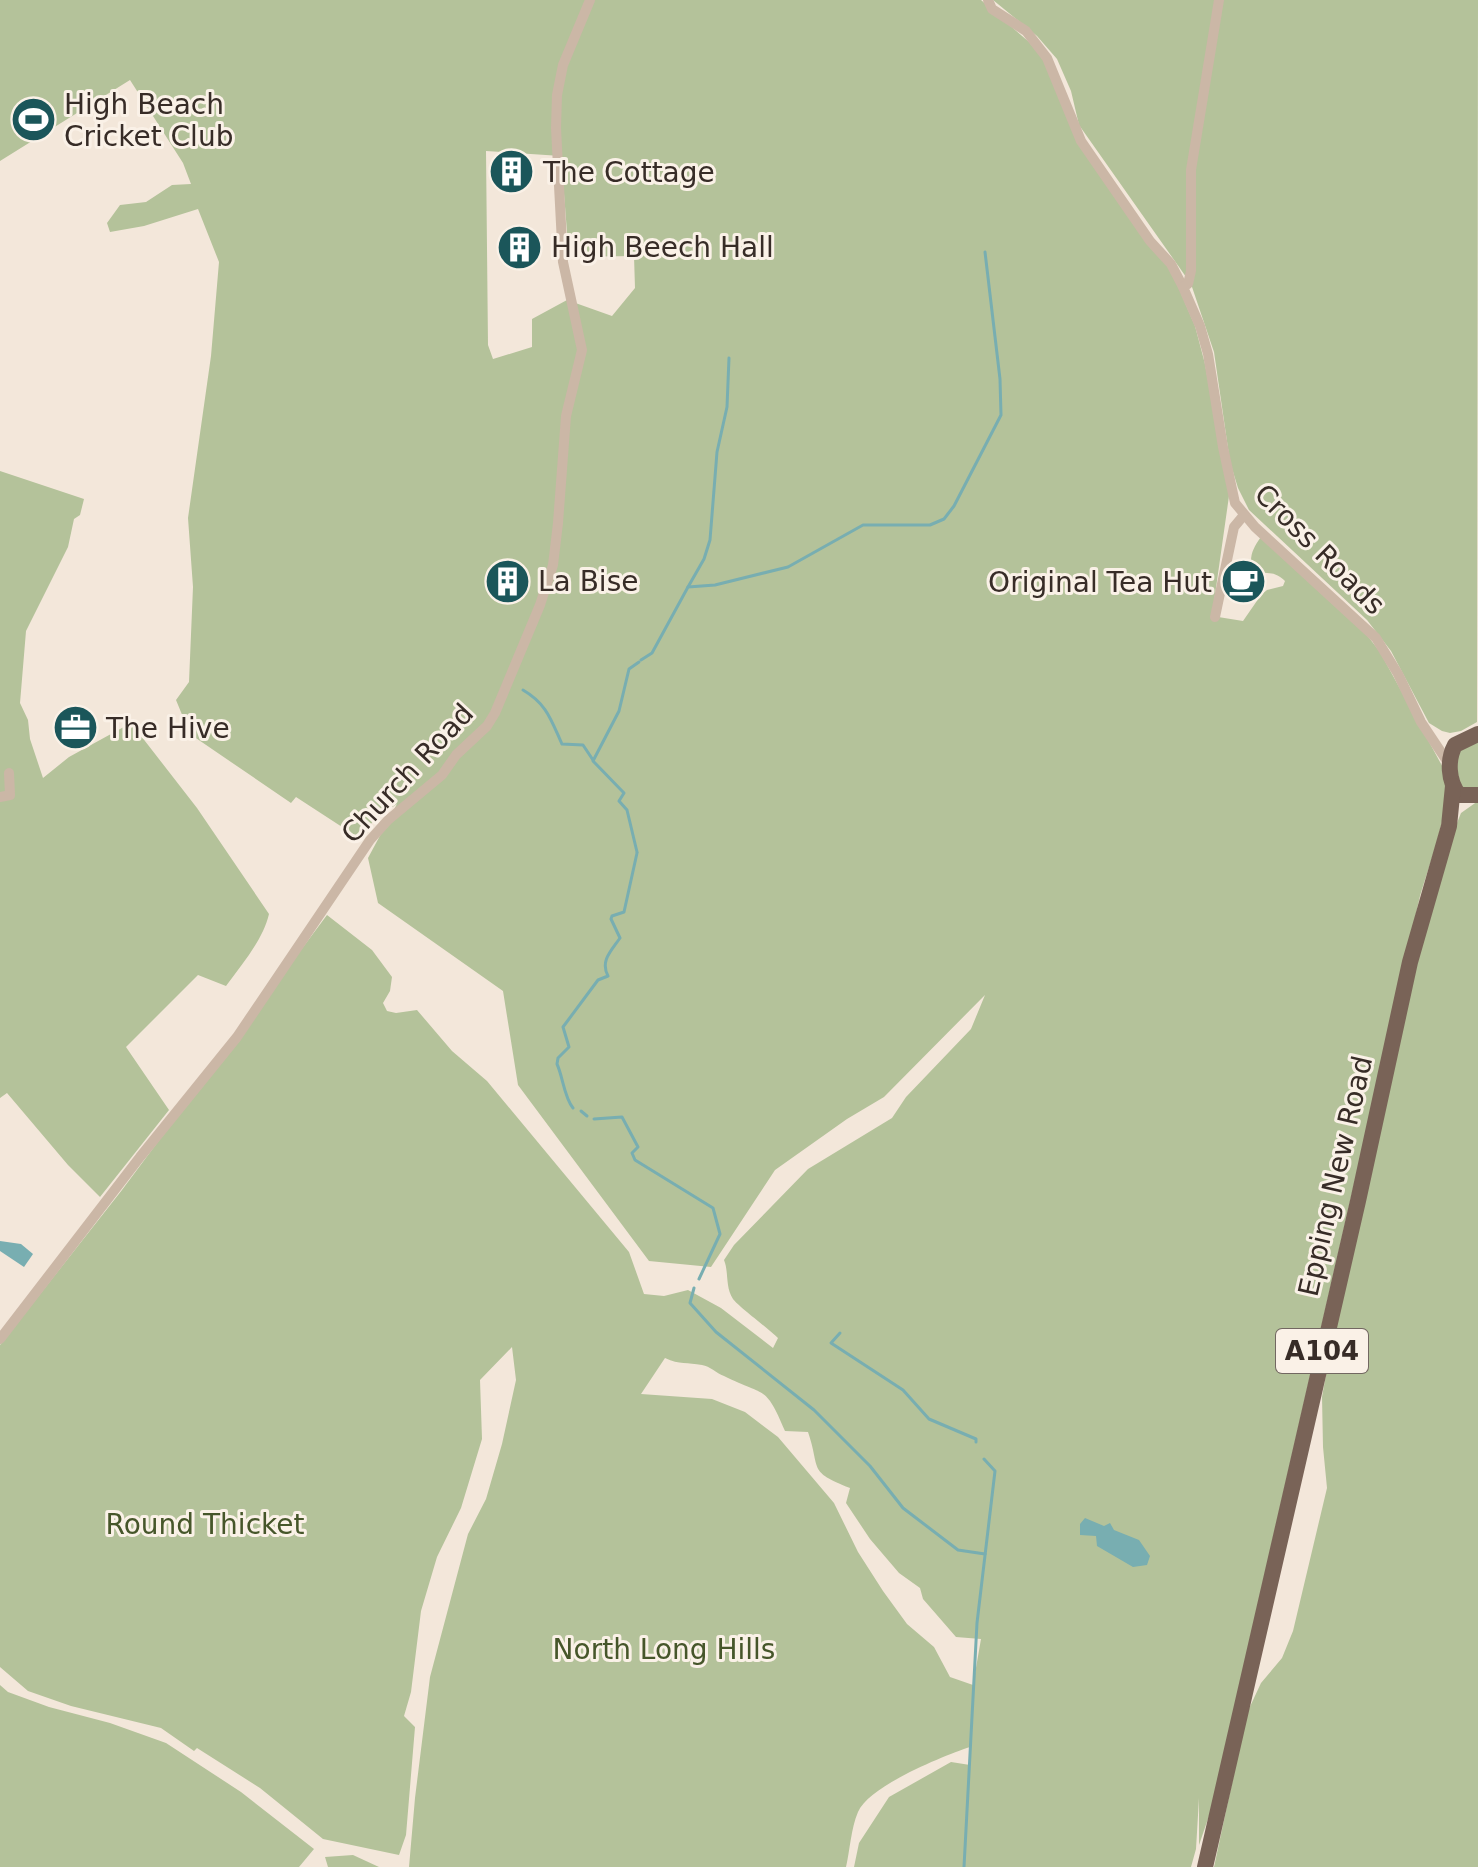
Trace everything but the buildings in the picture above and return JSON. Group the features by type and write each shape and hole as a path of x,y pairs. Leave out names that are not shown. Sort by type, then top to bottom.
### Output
{"main road":[{"name":"A104","path":"1472,735 1451,751 1450,765 1453,786 1459,795 1474,796"},
{"name":"Epping New Road","path":"1205,1867 1410,962 1449,826 1453,786"},
{"name":"Epping New Road","path":"1449,826 1474,796"}],"street":[{"name":"Church Road","path":"0,1339 237,1037 370,840 387,821 442,775 456,755 487,726 503,697 553,565 566,416 582,350 563,262 556,128 557,95 563,65 590,0"},
{"name":"Cross Roads","path":"988,0 992,9 1026,31 1047,58 1081,141 1150,241 1171,264 1183,287 1208,354 1232,495 1244,515 1376,638 1421,722 1450,765"},
{"path":"1183,287 1188,284 1191,271 1191,170 1219,0"},
{"path":"1215,617 1234,527 1244,515"},
{"path":"1435,739 1448,743 1472,735"},
{"path":"0,797 10,795 9,773"}],"green space":[{"path":"0,0 981,0 1043,58 1071,126 1171,270 1195,326 1229,496 1212,616 1243,621 1261,595 1283,586 1285,581 1280,577 1252,569 1252,552 1261,537 1360,626 1380,652 1446,773 1442,820 1420,896 1210,1813 1199,1845 1199,1798 1196,1849 1191,1867 854,1867 859,1843 889,1797 951,1762 970,1765 970,1747 908,1773 865,1802 856,1818 846,1867 409,1867 430,1677 468,1534 486,1499 502,1444 516,1380 512,1347 480,1380 482,1439 461,1508 437,1557 421,1611 411,1692 404,1716 415,1727 406,1835 399,1855 323,1839 260,1788 197,1748 194,1751 161,1728 71,1706 28,1691 0,1667 0,1345 122,1190 327,915 372,950 392,977 390,991 383,1003 387,1011 417,1010 452,1051 487,1081 629,1252 644,1294 664,1296 688,1290 721,1308 773,1348 778,1338 733,1299 724,1260 734,1245 808,1169 892,1118 906,1097 971,1029 985,995 884,1097 775,1170 711,1267 649,1261 518,1085 503,991 378,903 368,858 397,804 376,818 359,838 296,797 291,803 190,734 176,700 189,682 193,587 188,518 211,356 219,262 198,209 144,226 110,232 107,223 120,205 146,202 172,185 191,184 183,163 130,80 0,161","holes":["486,151 561,156 569,257 634,256 635,288 612,316 567,300 532,319 532,347 493,359 488,345","665,1358 705,1366 756,1390 768,1398 785,1431 808,1432 818,1468 827,1477 850,1488 846,1503 870,1539 899,1573 920,1588 923,1599 956,1637 981,1639 973,1685 950,1677 934,1647 907,1624 858,1552 834,1503 778,1437 745,1412 712,1399 641,1394"]},
{"path":"993,0 1478,0 1477,722 1450,733 1429,723 1391,651 1367,620 1249,510 1230,462 1214,352 1191,284 1079,125 1071,91 1057,59 1037,36"},
{"path":"0,471 84,499 80,515 74,519 68,547 26,631 20,703 28,720 30,739 43,778 69,757 131,723 197,808 269,914 257,942 226,986 198,975 126,1047 169,1110 100,1197 68,1165 7,1093 0,1098"},
{"path":"1478,741 1478,791 1462,790 1454,759 1457,751"},
{"path":"1478,801 1478,1867 1214,1867 1247,1713 1261,1683 1282,1658 1293,1631 1327,1488 1322,1397 1335,1324 1412,980 1453,833 1461,813"},
{"path":"0,1685 8,1692 49,1707 110,1723 166,1743 241,1792 314,1849 299,1867 0,1867"},
{"path":"353,1855 379,1867 328,1867 325,1857"}],"water":[{"path":"0,1241 21,1244 33,1254 24,1267 0,1251"},
{"path":"1085,1518 1104,1526 1110,1523 1114,1530 1139,1540 1150,1556 1147,1565 1133,1567 1097,1546 1096,1536 1080,1535 1080,1524"}],"waterway":[{"path":"641,660 652,653 688,587 715,585 788,567 863,525 930,525 944,519 954,506 1001,415 1000,379 985,252"},
{"path":"688,587 704,559 710,540 717,452 727,407 729,358"},
{"path":"637,852 627,810 619,801 624,793 593,761 619,711 629,669 639,662"},
{"path":"523,690 543,707 562,744 583,745 593,760"},
{"path":"573,1108 557,1064 558,1058 569,1047 563,1027 598,980 608,976 606,961 620,938 611,919 624,912 637,853"},
{"path":"581,1111 587,1116"},
{"path":"594,1119 622,1117 638,1147 632,1153 635,1160 713,1208 720,1234 699,1279"},
{"path":"694,1288 690,1303 716,1332 814,1410 870,1466 903,1508 958,1550 985,1554"},
{"path":"840,1333 831,1343 903,1390 929,1419 976,1439 976,1442"},
{"path":"964,1867 977,1623 995,1471 984,1459"}],"place":[{"name":"High Beach Cricket Club","path":"33,120"},
{"name":"The Cottage","path":"512,172"},
{"name":"High Beech Hall","path":"520,247"},
{"name":"La Bise","path":"507,581"},
{"name":"Original Tea Hut","path":"1243,582"},
{"name":"The Hive","path":"75,728"}],"park label":[{"name":"Round Thicket","path":"205,1524"},
{"name":"North Long Hills","path":"664,1649"}]}
